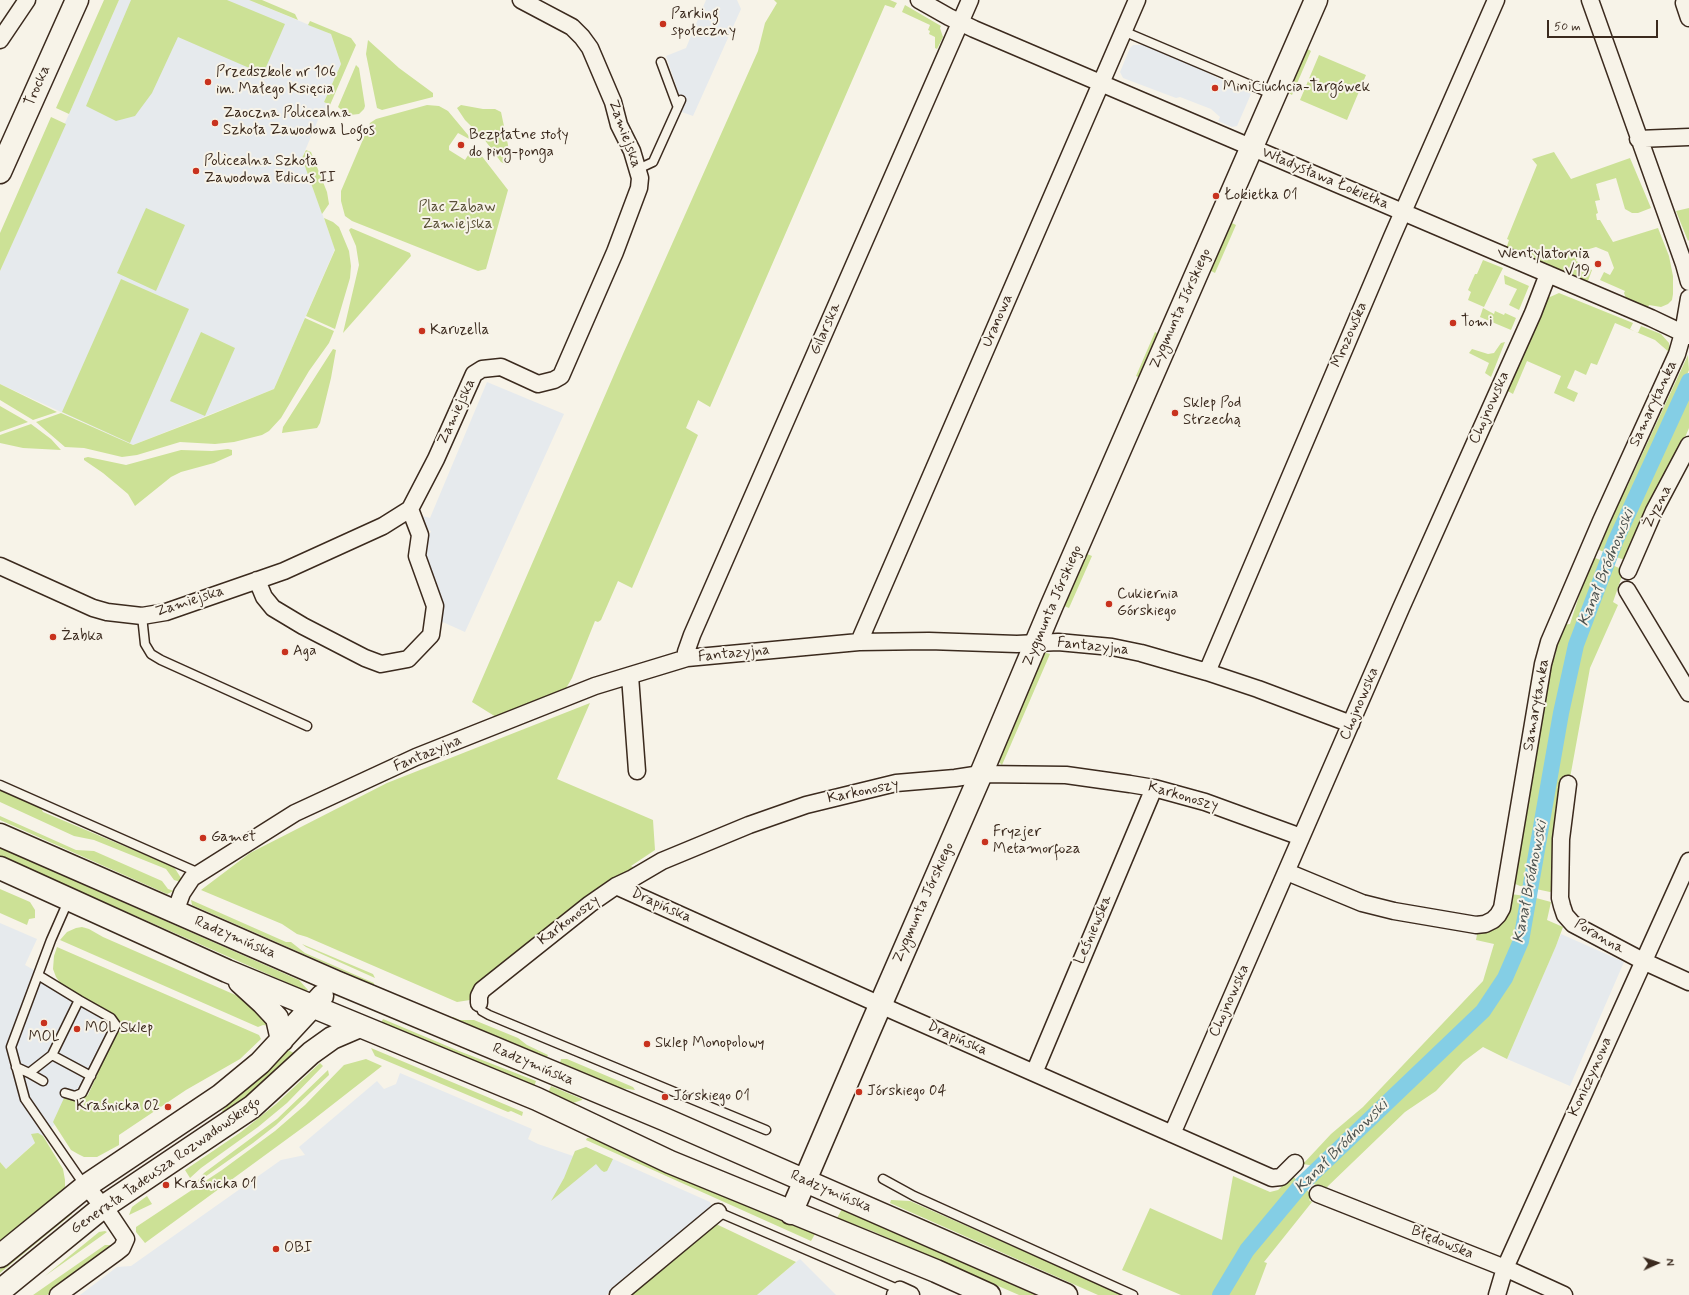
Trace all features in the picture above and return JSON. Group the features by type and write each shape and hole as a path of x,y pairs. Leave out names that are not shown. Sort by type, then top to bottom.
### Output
{"street":[{"path":"0,40 27,0"},
{"name":"Trocka","path":"0,172 77,0"},
{"name":"Zamiejska","path":"0,566 93,608 107,612 142,616 166,612 284,571 357,539 383,526 410,509 436,459 474,374 482,369 501,367 538,384 554,380 561,376 615,252 639,188 640,178 638,169 590,48 572,27 521,0"},
{"name":"Władysława Łokietka","path":"919,0 960,23 1657,320 1686,335"},
{"name":"Gilarska","path":"688,658 686,652 692,635 970,0"},
{"name":"Uranowa","path":"859,642 1137,0"},
{"name":"Zygmunta Jórskiego","path":"791,1213 880,1004 981,774 1055,598 1316,0"},
{"name":"Mrozowska","path":"1207,672 1403,212 1496,0"},
{"path":"1590,0 1638,139 1684,264 1689,282"},
{"path":"1684,2 1689,18"},
{"path":"1638,139 1689,137"},
{"name":"Chojnowska","path":"1172,1134 1533,313 1548,274"},
{"name":"Samarytanka","path":"1287,872 1362,903 1394,911 1476,925 1485,924 1493,920 1498,915 1502,908 1543,664 1549,642 1601,521 1686,335 1689,298"},
{"name":"Żyzna","path":"1628,571 1654,511 1689,445"},
{"path":"257,580 264,597 272,608 303,626 365,658 381,664 408,659 430,635 435,606 416,556 420,535 410,509"},
{"path":"1627,590 1689,693"},
{"name":"Fantazyjna","path":"174,912 192,878 295,813 416,757 595,686 688,658 859,642 929,640 1037,643 1058,642 1112,647 1141,653 1258,688 1351,724"},
{"path":"630,676 637,771"},
{"name":"Karkonoszy","path":"479,1003 479,996 482,990 590,904 616,886 676,854 749,825 806,805 896,783 955,778 981,774 1066,775 1154,788 1205,802 1301,838"},
{"name":"Poranna","path":"1568,784 1561,840 1560,898 1562,906 1573,924 1643,961 1689,982"},
{"name":"Leśniewska","path":"1034,1073 1154,788"},
{"name":"Radzymińska","path":"0,835 336,982 664,1119 1066,1295"},
{"name":"Koniczynowa","path":"1497,1295 1505,1268 1689,861"},
{"name":"Radzymińska","path":"0,868 227,971 537,1099 670,1162 791,1213 936,1271 989,1295"},
{"name":"Drapińska","path":"616,886 1034,1073 1276,1179 1281,1177 1295,1163"},
{"path":"227,971 263,1003 277,1018 282,1040"},
{"path":"311,1053 320,1034 319,1008 336,982"},
{"name":"Generała Tadeusza Rozwadowskiego","path":"0,1256 86,1186 220,1096 260,1063 282,1040 319,1008"},
{"name":"Generała Tadeusza Rozwadowskiego","path":"0,1291 103,1207 252,1107 311,1053 332,1038 360,1026"},
{"path":"58,1295 118,1252 126,1239 123,1233 86,1186"},
{"name":"Błędowska","path":"1318,1194 1505,1268 1564,1295"},
{"path":"618,1295 718,1212"}],"lane":[{"path":"1123,31 1274,96"},
{"path":"638,169 653,162 679,103 661,62"},
{"path":"142,616 145,644 151,654 161,660 307,726"},
{"path":"0,786 199,873"},
{"path":"69,898 11,1047 25,1099 86,1186"},
{"path":"38,975 111,1018 116,1025 82,1093 75,1096 65,1093"},
{"path":"29,1073 52,1055 79,1000"},
{"name":"Radzymińska","path":"479,1003 482,1011 489,1015 766,1130"},
{"path":"52,1055 91,1076"},
{"path":"16,1067 43,1081"},
{"path":"882,1179 914,1196 1133,1295"},
{"path":"718,1212 902,1293"}],"shaded area":[{"path":"119,0 249,0 331,34 341,64 324,102 330,105 324,117 320,115 302,158 335,249 274,389 133,445 0,384 0,271"},
{"path":"706,0 737,0 741,9 693,116 682,112 683,106 666,56 686,48"},
{"path":"1133,45 1146,45 1251,94 1237,126 1232,127 1218,121 1220,117 1211,109 1180,97 1176,98 1123,78 1120,72 1130,48"},
{"path":"487,382 564,414 465,632 436,619 420,558 431,531 420,526 423,516 430,518"},
{"path":"0,923 37,939 25,965 124,1020 84,1098 6,1169 0,1162"},
{"path":"1561,934 1624,962 1570,1086 1507,1059"},
{"path":"400,1073 532,1129 528,1139 538,1144 573,1156 575,1151 586,1147 710,1202 712,1210 606,1295 80,1295 117,1267 131,1266 281,1160 305,1155 299,1147 377,1081 384,1089 396,1084"},
{"path":"800,1259 836,1295 757,1295 796,1262"}],"green space":[{"path":"104,0 119,0 69,114 56,108"},
{"path":"131,0 227,0 285,24 263,74 178,37 152,93 135,116 116,121 86,106"},
{"path":"249,0 262,0 295,14 298,20"},
{"path":"774,0 890,0 897,3 894,8 885,5 710,407 698,400 686,428 698,435 632,588 618,581 601,620 598,622 595,621 572,678 565,690 496,717 472,702 623,354 758,51 765,23 777,3"},
{"path":"905,5 941,26 940,28 943,37 937,49 935,48 935,37 929,34 930,31 928,30 930,25 902,12"},
{"path":"310,21 351,38 356,45 330,105 324,102 341,64 331,34 308,25"},
{"path":"368,40 399,68 433,93 433,97 382,110 377,108 366,54"},
{"path":"1306,48 1311,51 1292,95 1287,92"},
{"path":"1319,55 1366,75 1347,120 1300,100"},
{"path":"356,65 359,68 365,106 359,114 350,115 338,107"},
{"name":"Plac Zabaw Zamiejska","path":"427,105 439,106 448,111 473,141 458,133 449,146 449,150 465,160 474,146 508,190 486,269 478,271 352,221 345,216 341,201 341,191 370,123 376,119"},
{"path":"461,105 483,109 495,109 501,112 508,145 509,162 507,165 501,162 484,139 465,120 457,108"},
{"path":"51,117 66,124 0,271 0,233"},
{"path":"306,150 311,152 327,192 329,204 322,214 302,158"},
{"path":"1554,152 1571,179 1630,158 1651,208 1638,213 1632,213 1625,209 1616,178 1596,184 1600,200 1595,201 1598,213 1596,214 1597,220 1600,220 1613,242 1658,228 1669,256 1673,276 1672,300 1668,304 1661,307 1649,305 1647,309 1627,301 1624,293 1625,291 1600,280 1604,272 1610,275 1614,268 1608,252 1596,247 1579,252 1576,261 1588,266 1588,268 1592,270 1588,281 1585,283 1506,249 1509,240 1507,239 1537,165 1532,159"},
{"path":"146,208 185,225 156,291 117,273"},
{"path":"1689,208 1689,240 1688,241 1676,211"},
{"path":"324,218 333,222 339,227 349,251 351,266 350,278 335,329 306,316 335,250"},
{"path":"1230,222 1236,225 1215,273 1209,270"},
{"path":"351,228 410,253 411,256 343,333 359,265 356,246 349,230"},
{"path":"1483,260 1503,268 1484,307 1468,300 1471,292 1468,290"},
{"path":"1504,275 1529,286 1519,310 1509,305 1517,289 1505,284"},
{"path":"121,279 189,309 130,443 62,412"},
{"path":"1559,293 1633,323 1630,329 1635,332 1615,323 1597,365 1591,363 1586,375 1575,370 1567,388 1578,393 1574,402 1554,393 1561,376 1527,361 1513,394 1506,390 1532,336 1546,295 1550,297"},
{"path":"1483,308 1494,314 1495,311 1504,315 1505,313 1516,318 1511,330 1480,317"},
{"path":"305,318 334,331 329,343 309,371 281,418 269,431 262,435 234,442 215,444 180,442 137,455 122,457 84,448 65,447 36,422 61,413 133,445 203,418 274,389"},
{"path":"1641,326 1661,334 1669,343 1670,353 1655,340 1638,333"},
{"path":"201,332 235,348 205,416 170,401"},
{"path":"1155,332 1160,335 1142,379 1136,376"},
{"path":"1505,342 1491,377 1485,373 1489,363 1469,353 1472,349 1488,354 1494,353 1501,343"},
{"path":"333,349 336,350 331,378 320,423 317,428 282,433 283,427"},
{"path":"1688,355 1689,370 1607,553 1599,550 1595,547 1621,489 1627,487"},
{"path":"0,384 57,412 33,420 0,400"},
{"path":"1689,394 1689,428 1675,461 1628,561 1616,557"},
{"path":"0,406 28,422 0,432"},
{"path":"31,424 51,439 61,450 23,448 0,443 0,435"},
{"path":"181,450 212,451 232,450 232,455 214,463 181,472 171,477 135,506 128,494 103,473 84,460 84,458 88,457 126,465"},
{"path":"1087,554 1092,556 1069,608 1064,606"},
{"path":"1590,556 1603,561 1577,629 1568,662 1551,742 1527,887 1520,886 1513,883 1550,663 1555,657 1561,625 1570,624 1582,587 1581,580"},
{"path":"1612,565 1624,570 1613,602 1618,605 1590,668 1570,778 1554,890 1550,892 1536,889 1577,660 1597,600"},
{"path":"1043,652 1050,654 1002,765 997,760"},
{"path":"590,703 557,779 653,820 655,850 631,866 635,868 473,989 470,1000 457,1002 297,934 282,924 201,890 250,853 387,783"},
{"path":"0,789 40,806 43,812 174,867 181,878 181,882 174,880 166,869 94,840 74,836 0,802"},
{"path":"0,816 76,850 94,851 162,881 168,889 174,891 167,894 0,820"},
{"path":"0,848 299,980 308,990 306,991 0,856"},
{"path":"0,889 30,902 35,910 35,918 29,919 27,925 0,913"},
{"path":"1511,894 1525,896 1526,902 1518,935 1506,966 1481,1006 1315,1166 1303,1164 1331,1134 1363,1107 1483,981 1494,944 1476,940 1478,929"},
{"path":"1536,898 1551,902 1547,920 1563,927 1507,1059 1483,1047 1463,1062 1436,1091 1405,1112 1326,1188 1323,1186 1320,1189 1312,1182 1483,1018 1508,981 1520,956 1527,939"},
{"path":"191,900 286,942 291,942 305,953 374,983 374,985 192,905"},
{"path":"82,927 256,1004 270,1026 263,1025 258,1027 60,940 67,932"},
{"path":"302,944 373,974 375,978 306,947"},
{"path":"57,947 259,1035 261,1039 240,1059 186,1090 119,1135 119,1145 97,1157 84,1157 71,1150 53,1122 64,1098 80,1100 88,1095 118,1028 64,988 56,977 53,969 54,956"},
{"path":"453,1017 460,1020 474,1020 518,1038 527,1045 548,1055 547,1057 452,1018"},
{"path":"383,1019 536,1081 534,1087 381,1023"},
{"path":"284,1048 294,1053 257,1088 224,1114 222,1111"},
{"path":"371,1048 523,1112 522,1116 511,1111 508,1112 375,1056"},
{"path":"366,1059 382,1066 309,1123 145,1243 136,1232 136,1227 222,1170 275,1131 305,1105 344,1065"},
{"path":"561,1059 567,1059 633,1087 635,1090 620,1088 560,1063"},
{"path":"320,1063 323,1066 287,1103 258,1127 201,1168 190,1178 185,1170 241,1132 276,1104"},
{"path":"328,1070 329,1075 276,1125 195,1184 204,1173 277,1119"},
{"path":"551,1086 582,1100 573,1103 548,1093"},
{"path":"38,1133 43,1136 63,1169 65,1187 62,1194 0,1246 0,1162 6,1169 35,1143 31,1134"},
{"path":"587,1138 595,1138 695,1184 815,1234 811,1241 586,1140"},
{"path":"586,1147 613,1159 607,1171 604,1172 596,1164 551,1201 564,1178 575,1151"},
{"path":"1233,1176 1270,1192 1278,1190 1293,1176 1299,1183 1261,1223 1237,1255 1214,1295 1181,1295 1122,1270 1150,1208 1222,1240"},
{"path":"1306,1189 1313,1196 1309,1200 1312,1202 1264,1262 1267,1263 1255,1295 1225,1295 1246,1259 1282,1215"},
{"path":"147,1196 152,1204 129,1215 132,1207"},
{"path":"891,1200 910,1201 1123,1295 1098,1295 890,1203"},
{"path":"842,1209 1036,1295 1019,1295 872,1231 837,1218"},
{"path":"70,1212 72,1214 0,1273 0,1269"},
{"path":"714,1223 796,1262 757,1295 626,1295"},
{"path":"99,1232 107,1232 45,1276"},
{"path":"105,1245 111,1245 112,1248 47,1295 33,1295"}],"waterway":[{"name":"Kanał Bródnowski","path":"1220,1295 1247,1250 1303,1183 1483,1011 1505,978 1521,941 1561,713 1576,645 1615,542 1689,381"}],"place":[{"name":"Parking społeczny","path":"663,24"},
{"name":"Przedszkole nr 106 im. Małego Księcia","path":"208,82"},
{"name":"MiniCiuchcia-Targówek","path":"1215,88"},
{"name":"Zaoczna Policealna Szkoła Zawodowa Logos","path":"215,123"},
{"name":"Bezpłatne stoły do ping-ponga","path":"461,145"},
{"name":"Policealna Szkoła Zawodowa Edicus II","path":"196,171"},
{"name":"Łokietka 01","path":"1216,196"},
{"name":"Wentylatornia V19","path":"1598,264"},
{"name":"Tomi","path":"1453,323"},
{"name":"Karuzella","path":"422,331"},
{"name":"Sklep Pod Strzechą","path":"1175,413"},
{"name":"Cukiernia Górskiego","path":"1109,604"},
{"name":"Żabka","path":"53,637"},
{"name":"Aga","path":"285,652"},
{"name":"Gamet","path":"203,838"},
{"name":"Fryzjer Metamorfoza","path":"985,842"},
{"name":"MOL","path":"44,1023"},
{"name":"MOL Sklep","path":"77,1029"},
{"name":"Sklep Monopolowy","path":"647,1044"},
{"name":"Jórskiego 04","path":"859,1092"},
{"name":"Jórskiego 01","path":"665,1097"},
{"name":"Kraśnicka 02","path":"168,1107"},
{"name":"Kraśnicka 01","path":"166,1185"},
{"name":"OBI","path":"276,1249"}]}
